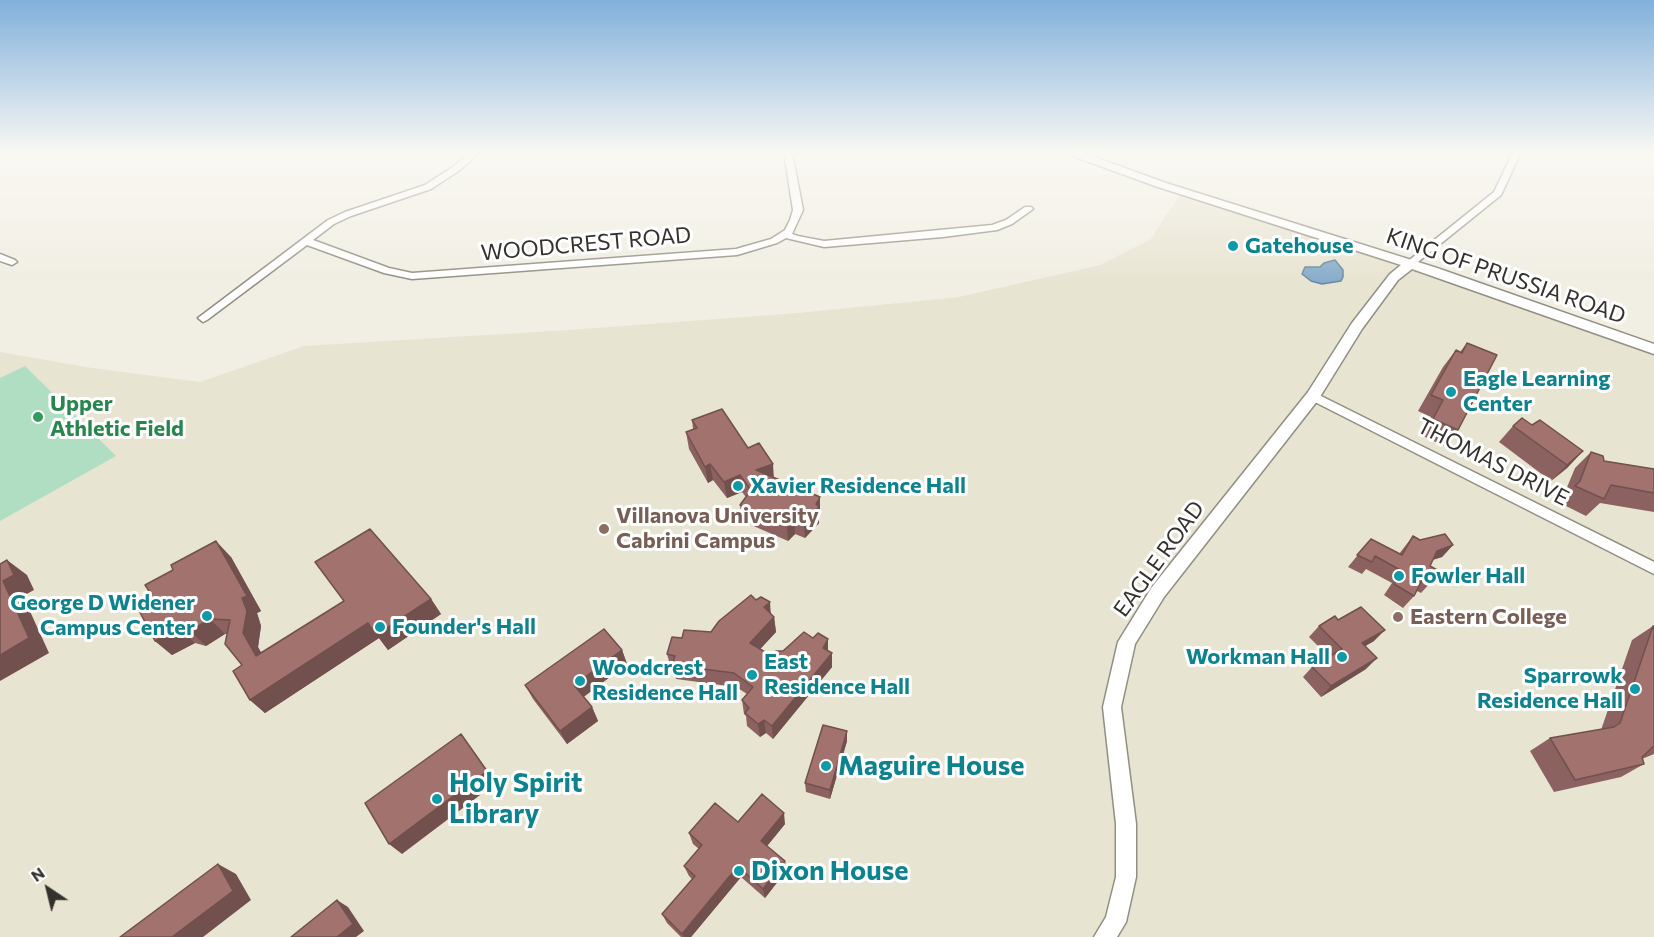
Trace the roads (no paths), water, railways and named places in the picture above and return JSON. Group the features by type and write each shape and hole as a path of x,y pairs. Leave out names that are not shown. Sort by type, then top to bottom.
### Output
{"street":[{"path":"202,318 330,222 402,196"},
{"path":"784,234 789,232 798,210 796,196"},
{"name":"KING OF PRUSSIA ROAD","path":"1196,196 1410,264 1654,349"},
{"path":"1410,264 1495,196"},
{"path":"784,234 796,239 824,244 943,234 994,228 1009,222 1028,209"},
{"name":"WOODCREST ROAD","path":"305,241 387,272 412,276 737,252 754,248 784,234"},
{"path":"0,257 12,262"},
{"name":"EAGLE ROAD","path":"1105,937 1115,922 1126,877 1126,824 1112,707 1126,642 1158,592 1313,396 1357,326 1394,277 1410,264"},
{"name":"THOMAS DRIVE","path":"1313,396 1654,568"}],"water":[{"path":"1335,260 1343,270 1341,281 1322,284 1311,281 1302,274 1305,267 1320,267 1324,263"}],"place":[{"name":"Gatehouse","path":"1233,246"},
{"name":"Eagle Learning Center","path":"1451,392"},
{"name":"Upper Athletic Field","path":"38,417"},
{"name":"Xavier Residence Hall","path":"738,486"},
{"name":"Villanova University Cabrini Campus","path":"604,529"},
{"name":"Fowler Hall","path":"1399,576"},
{"name":"George D Widener Campus Center","path":"207,616"},
{"name":"Eastern College","path":"1398,617"},
{"name":"Founder's Hall","path":"380,627"},
{"name":"Workman Hall","path":"1342,657"},
{"name":"East Residence Hall","path":"752,675"},
{"name":"Woodcrest Residence Hall","path":"580,681"},
{"name":"Sparrowk Residence Hall","path":"1635,689"},
{"name":"Maguire House","path":"826,766"},
{"name":"Holy Spirit Library","path":"437,799"},
{"name":"Dixon House","path":"739,871"}]}
